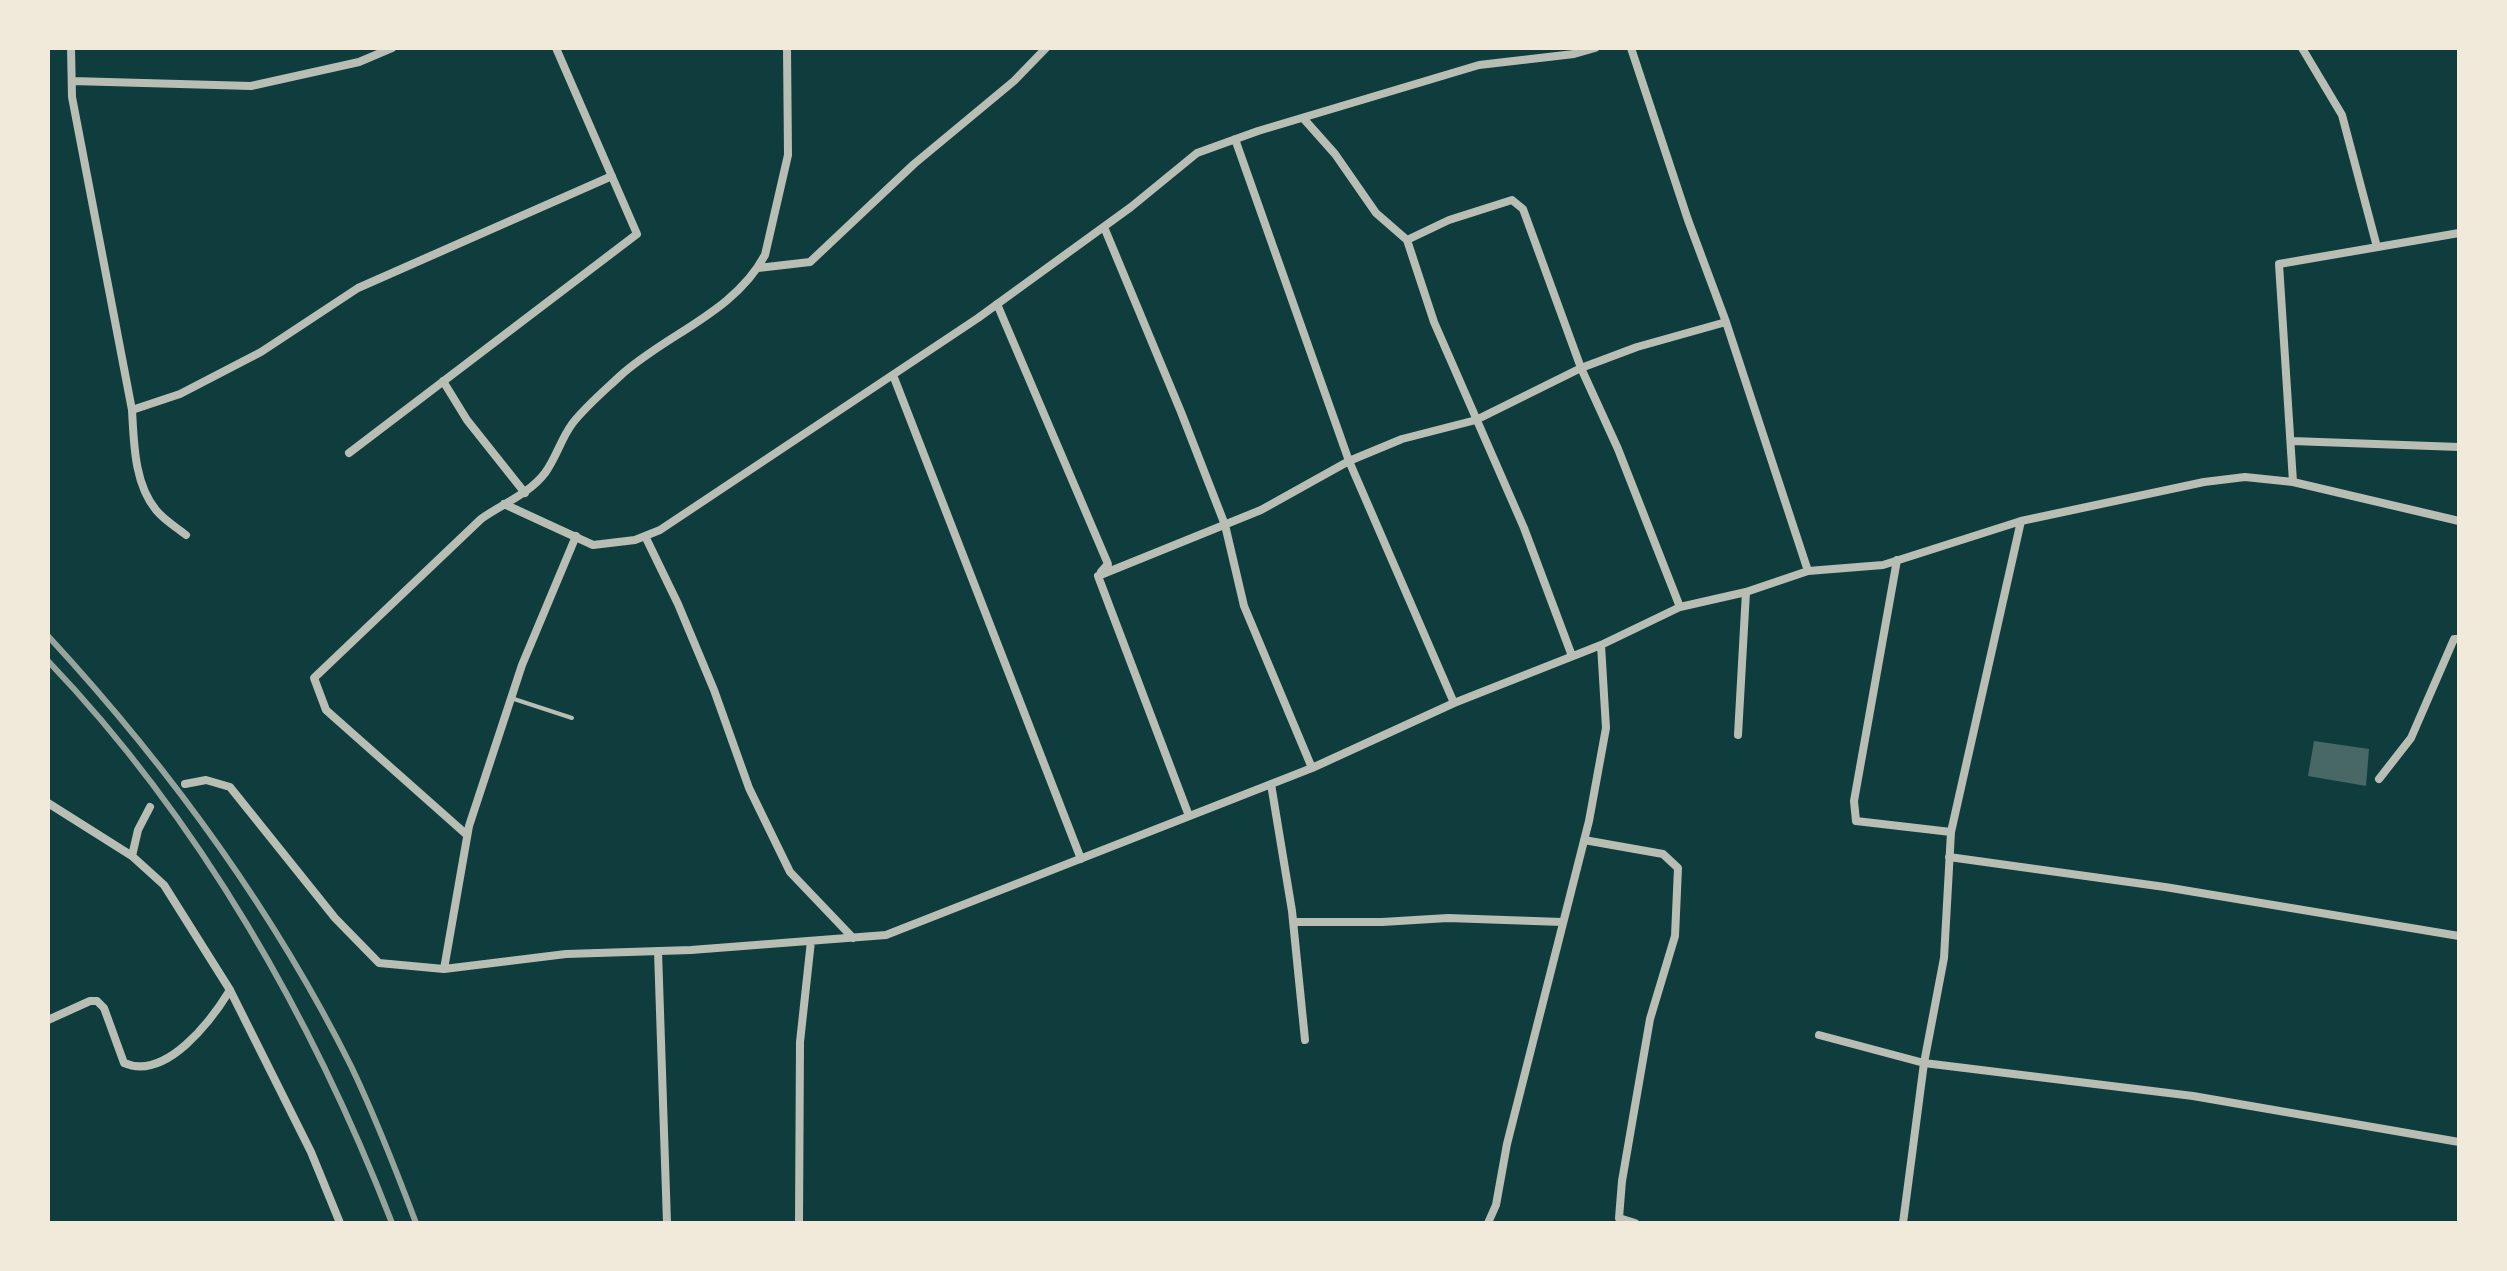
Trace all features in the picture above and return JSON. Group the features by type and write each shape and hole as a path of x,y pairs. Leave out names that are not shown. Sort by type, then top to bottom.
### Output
{"street":[{"path":"71,48 75,112 132,410 135,448 144,493 158,512 186,535"},
{"path":"72,81 251,86 359,62 392,48"},
{"path":"349,453 637,234 556,48"},
{"path":"467,835 326,710 314,678 481,519 525,493 546,472 572,424 622,374 728,300 758,268 765,255 788,155 787,48"},
{"path":"758,268 810,262 914,164 1014,81 1046,48"},
{"path":"504,504 593,545 635,540 660,530 997,304 1104,227 1197,153 1479,65 1574,54 1595,48"},
{"path":"1631,48 1808,571"},
{"path":"2302,48 2342,115 2377,247"},
{"path":"1303,118 1335,154 1376,213 1407,240 1434,322 1524,528 1572,656"},
{"path":"1235,139 1349,461 1454,703"},
{"path":"132,410 180,394 261,352 358,288 612,176"},
{"path":"1407,240 1449,220 1512,200 1523,209 1581,368 1618,449 1680,607"},
{"path":"1104,227 1225,525 1244,606 1312,768"},
{"path":"2293,482 2279,264 2459,233"},
{"path":"997,304 1108,564 1098,576"},
{"path":"1098,576 1261,510 1349,461 1402,439 1476,420 1581,368 1637,347 1726,322"},
{"path":"893,375 1081,859"},
{"path":"443,381 467,420 525,493"},
{"path":"2292,441 2459,447"},
{"path":"185,784 206,780 230,787 335,918 379,963 444,969 566,954 658,951 886,935 1312,768 1454,703 1601,645 1680,607 1746,592 1808,571 1883,565 2021,521 2204,482 2245,477 2293,482 2459,521"},
{"path":"1903,1223 1924,1063 1944,958 1951,832 2021,521"},
{"path":"444,969 467,835 522,665 576,536"},
{"path":"645,536 690,632 749,788 790,872 853,938"},
{"path":"1897,560 1854,801 1856,821 1951,832"},
{"path":"1098,576 1189,816"},
{"path":"1738,735 1746,592"},
{"path":"2379,779 2411,738 2454,639 2459,639"},
{"path":"1488,1223 1496,1205 1507,1144 1584,840 1606,728 1601,645"},
{"path":"1271,784 1293,922 1305,1040"},
{"path":"48,803 132,856 164,885 230,990 311,1152 340,1223"},
{"path":"132,856 138,830 150,807"},
{"path":"1584,840 1663,854 1678,868 1675,936 1650,1019 1622,1181 1619,1218 1635,1223"},
{"path":"1949,857 2165,887 2459,936"},
{"path":"1293,922 1448,918 1562,922"},
{"path":"799,1223 800,1042 811,941"},
{"path":"658,951 667,1223"},
{"path":"48,1020 90,1001 97,1001 104,1008 124,1063 146,1066 167,1058 193,1038 230,990"},
{"path":"1819,1035 1924,1063 2193,1096 2459,1142"}],"lane":[{"path":"511,698 572,718"}],"building":[{"path":"2314,741 2369,749 2366,786 2308,776"}],"railway":[{"path":"48,636 175,787 287,950 351,1066 416,1223"},
{"path":"48,661 103,722 155,787 247,925 289,997 326,1071 392,1223"}]}
